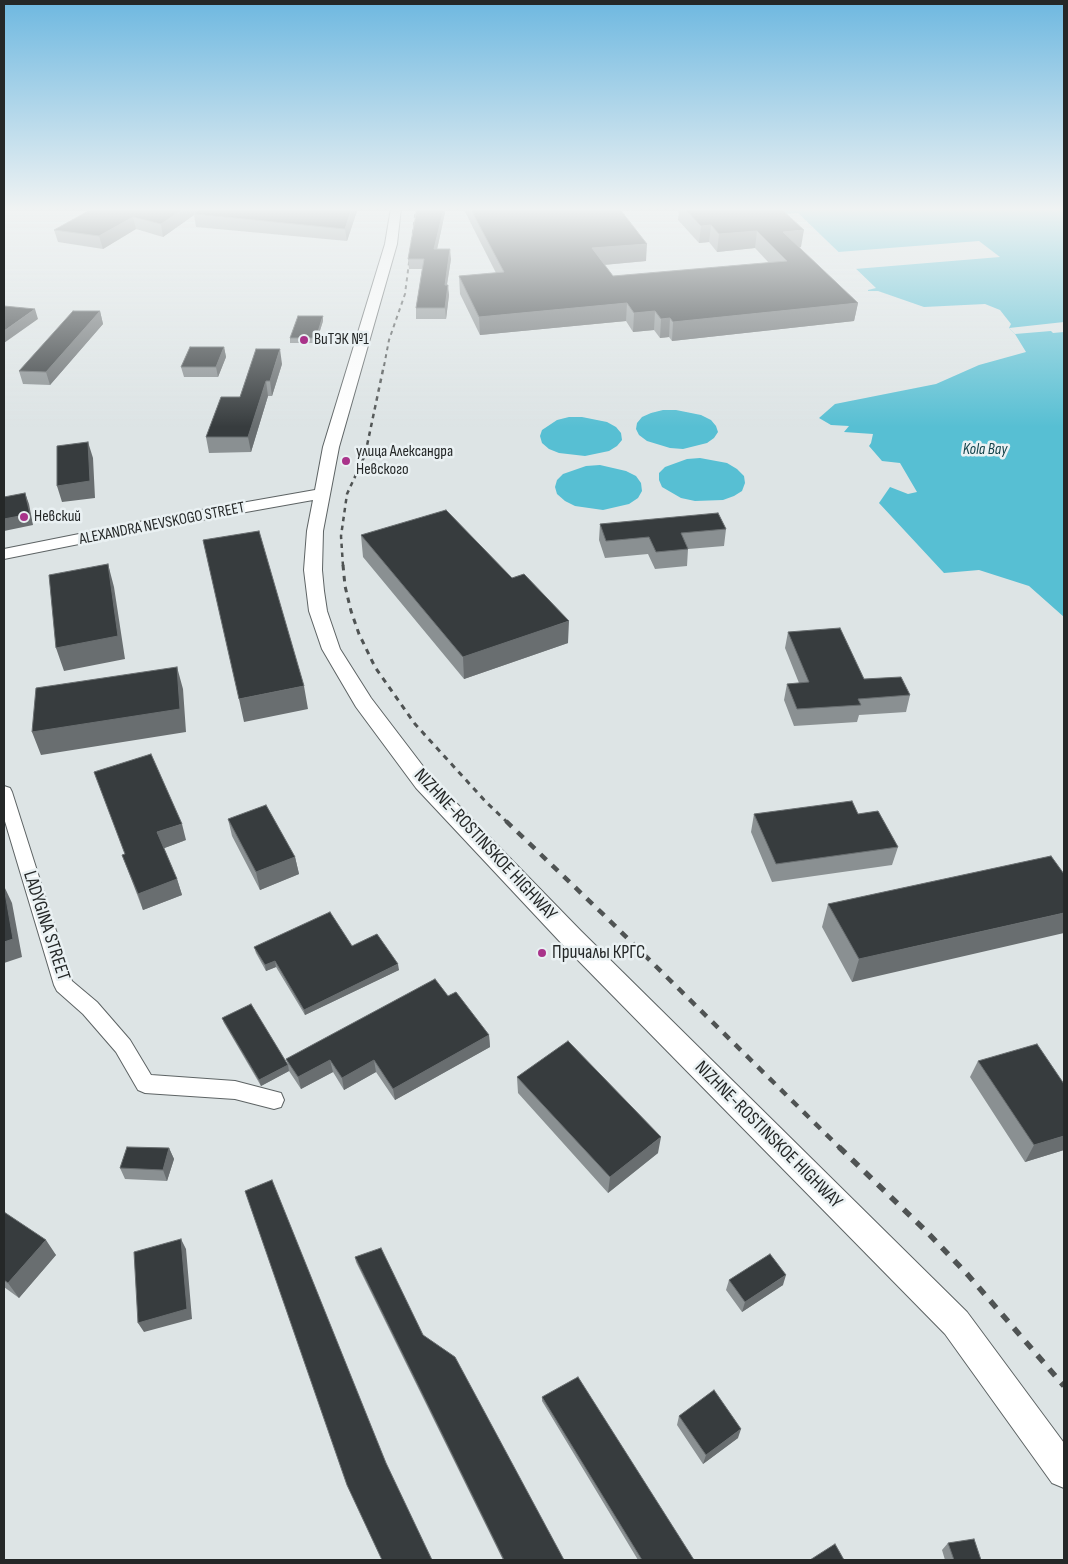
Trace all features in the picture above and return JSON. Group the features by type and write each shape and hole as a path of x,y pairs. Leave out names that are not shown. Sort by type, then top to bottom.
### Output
{"street":[{"name":"NIZHNE-ROSTINSKOE HIGHWAY","path":"380,281 331,447 315,530 313,570 318,611 322,628 344,673 410,766 485,848 565,931 956,1323 1064,1471"},
{"name":"ALEXANDRA NEVSKOGO STREET","path":"4,554 179,519 321,494"},
{"name":"LADYGINA STREET","path":"4,792 64,986 90,1008 123,1046 145,1084 234,1090 274,1100"}],"water":[{"name":"Kola Bay","path":"869,281 1064,281 1064,617 1029,586 979,570 944,573 879,503 890,487 908,494 917,492 900,463 882,461 869,446 873,434 844,432 849,426 831,425 819,418 835,404 936,384 979,365 1026,352 1009,328 1011,324 1000,310 985,304 924,307 878,291 868,291 876,288"},
{"path":"663,410 676,410 701,415 711,420 718,432 707,443 683,449 670,448 647,441 639,435 636,429 637,423 642,417"},
{"path":"569,417 582,417 607,422 616,427 621,433 622,440 609,451 585,456 559,453 549,449 542,443 540,436 542,430 557,420"},
{"path":"700,458 727,463 737,469 744,476 745,483 742,491 723,500 695,501 681,498 662,487 659,473 665,467 687,459"},
{"path":"600,465 626,471 636,476 641,483 642,491 638,498 629,504 603,510 575,506 557,494 555,487 557,480 563,474 586,466"}],"pier":[{"path":"1064,322 1064,332 1053,333 1051,331 1015,334 1009,328"}],"building":[{"path":"420,281 446,281 445,285 448,285 445,308 416,308"},
{"path":"461,281 835,281 858,303 673,322 670,318 661,319 655,311 634,313 627,303 479,317"},
{"path":"4,306 35,309 4,331"},
{"path":"73,311 100,311 46,372 19,371"},
{"path":"298,316 323,316 316,338 290,338"},
{"path":"190,347 224,347 216,367 181,367"},
{"path":"256,349 280,349 270,381 266,381 248,437 206,437 221,397 240,397"},
{"path":"88,442 90,481 57,486 57,446"},
{"path":"25,493 30,514 4,519 4,497"},
{"path":"446,510 512,578 524,574 569,621 463,657 361,535"},
{"path":"718,513 726,529 681,533 688,549 656,552 649,537 606,541 600,524"},
{"path":"259,531 304,686 239,699 203,540"},
{"path":"108,564 118,636 56,648 49,575"},
{"path":"840,628 864,679 901,677 910,695 858,699 861,705 797,709 787,684 809,682 788,632"},
{"path":"177,667 180,709 32,732 36,688"},
{"path":"151,754 182,824 157,832 177,879 138,894 122,855 125,854 94,772"},
{"path":"852,801 858,814 878,811 898,847 776,864 754,814"},
{"path":"266,805 295,857 256,872 228,819"},
{"path":"1051,856 1064,874 1064,913 859,959 828,904"},
{"path":"4,887 13,939 4,942"},
{"path":"330,912 352,946 377,934 398,964 304,1010 275,961 265,965 254,947"},
{"path":"435,979 448,996 456,992 489,1035 393,1089 374,1060 342,1078 330,1060 298,1077 286,1059"},
{"path":"251,1004 288,1065 259,1080 222,1018"},
{"path":"568,1041 661,1137 610,1177 517,1077"},
{"path":"1037,1044 1064,1084 1064,1136 1034,1145 978,1061"},
{"path":"127,1147 169,1148 163,1170 120,1168"},
{"path":"272,1180 386,1463 432,1560 382,1560 347,1485 245,1191"},
{"path":"4,1212 46,1240 8,1283 4,1280"},
{"path":"181,1239 187,1309 138,1323 134,1252"},
{"path":"381,1248 423,1335 455,1357 564,1560 504,1560 355,1257"},
{"path":"770,1254 786,1275 745,1302 729,1280"},
{"path":"578,1377 694,1560 642,1560 542,1397"},
{"path":"714,1390 741,1429 706,1455 679,1416"},
{"path":"974,1539 981,1560 954,1560 948,1543"},
{"path":"835,1544 844,1560 810,1560"}],"railway":[{"path":"384,366 389,340 405,294 407,281"},
{"path":"343,566 341,536 347,494 365,455 384,365"},
{"path":"343,565 345,586 351,611 359,634 375,667 415,724 486,802 507,822"},
{"path":"506,821 840,1148"},
{"path":"839,1147 926,1231 968,1275 1064,1386"}],"place":[{"name":"ВиТЭК №1","path":"304,340"},
{"name":"улица Александра Невского","path":"346,461"},
{"name":"Невский","path":"24,517"},
{"name":"Причалы КРГС","path":"542,953"}]}
